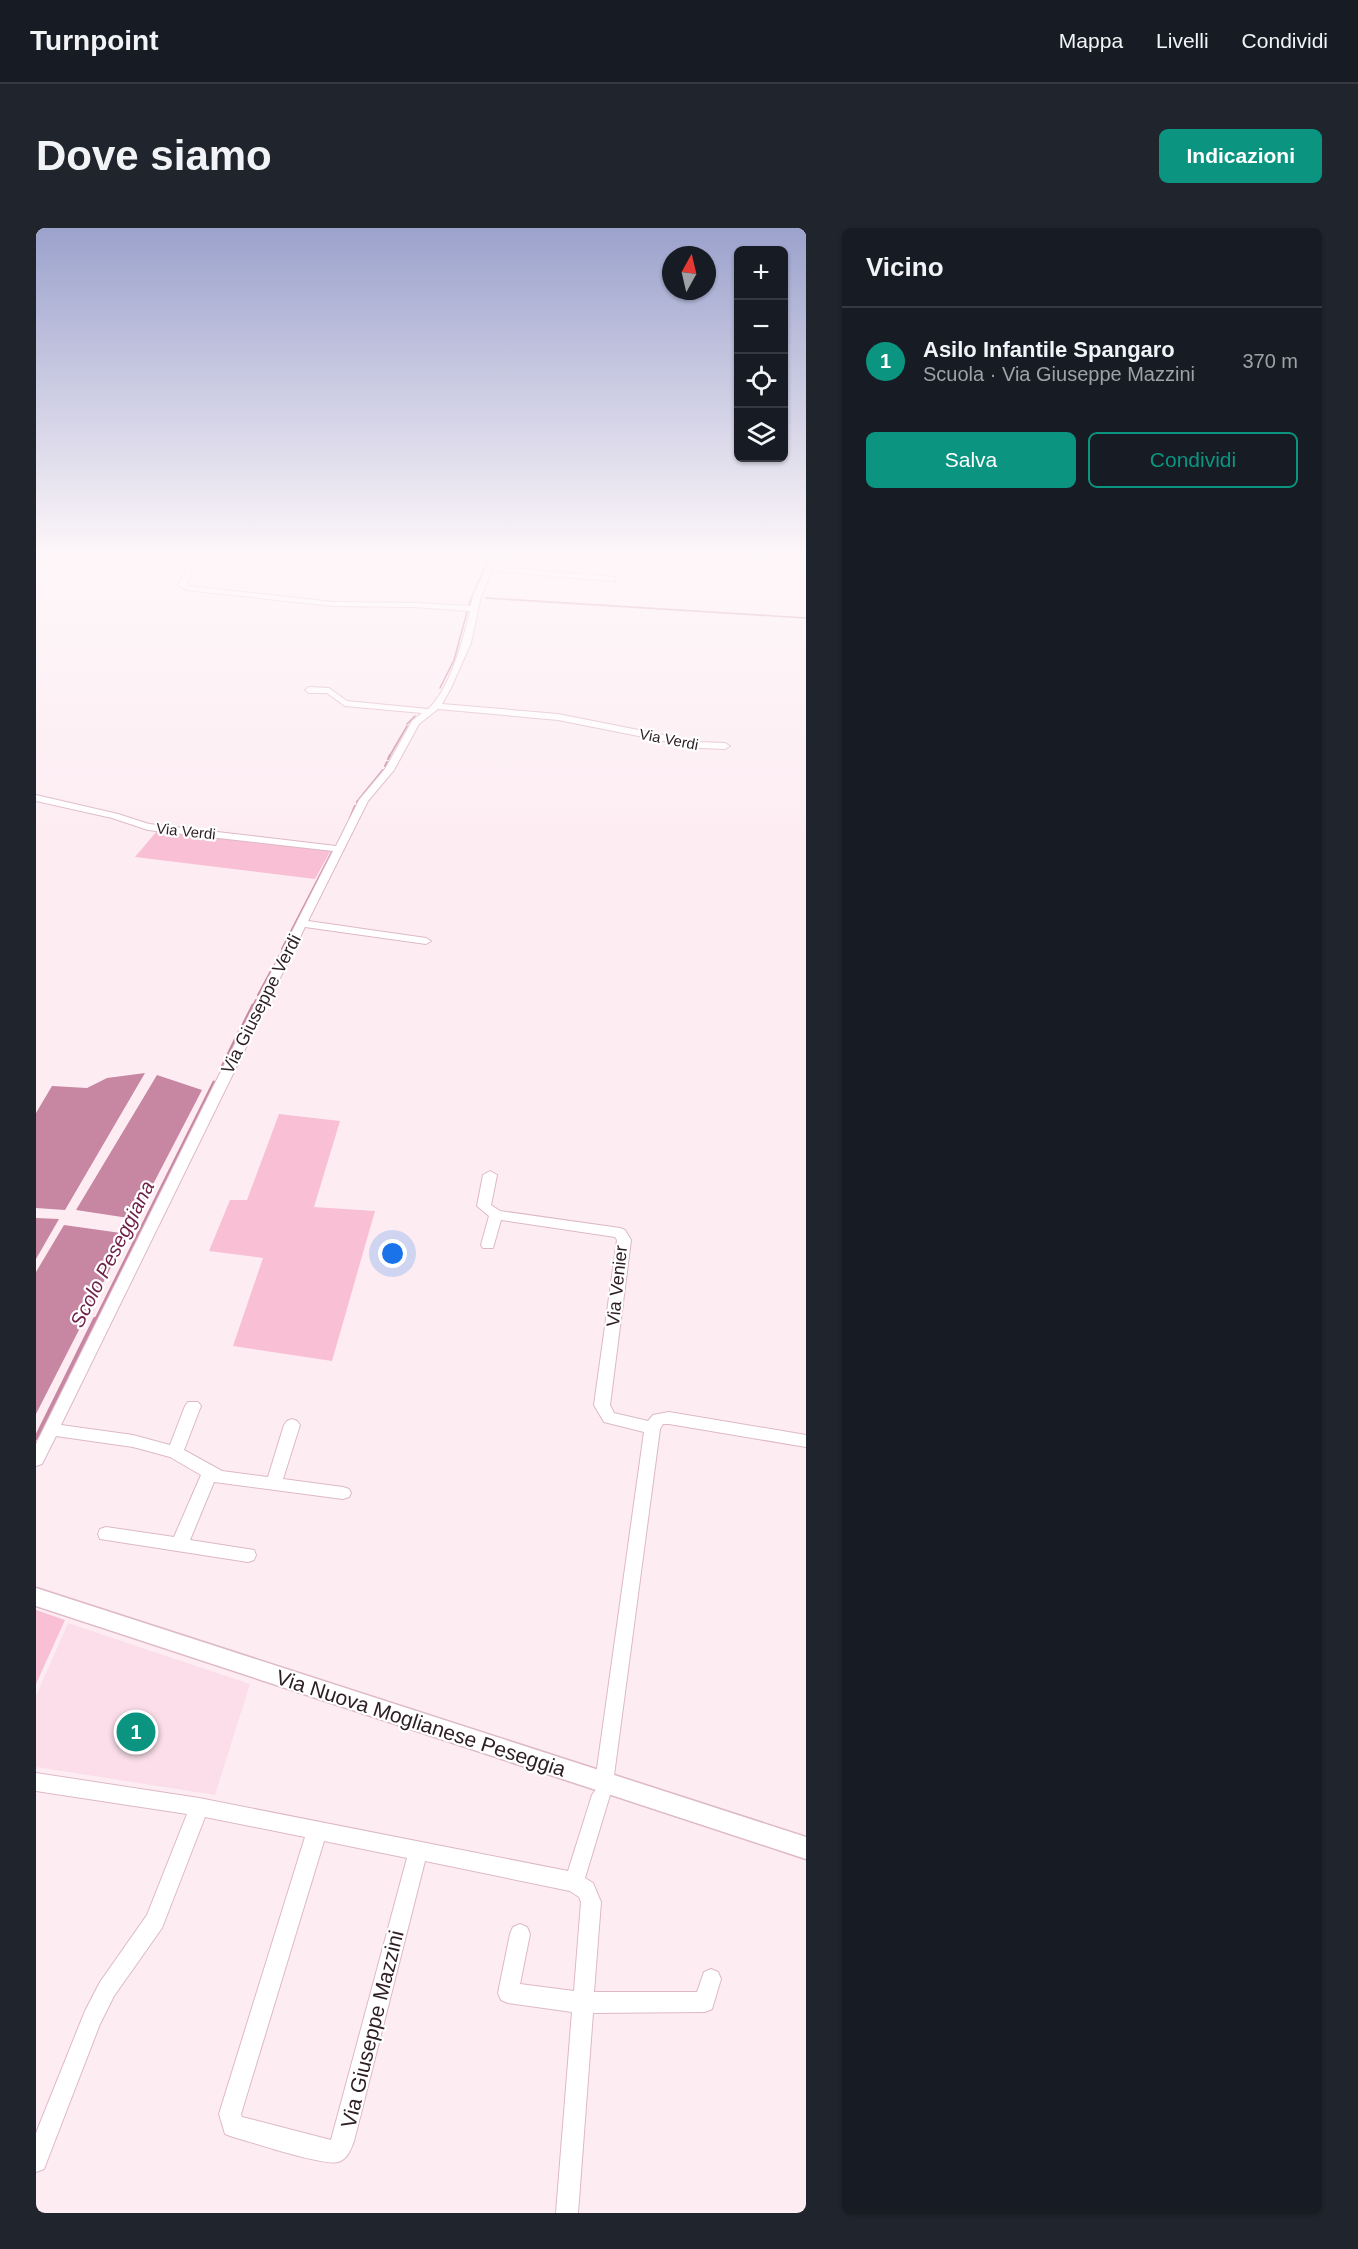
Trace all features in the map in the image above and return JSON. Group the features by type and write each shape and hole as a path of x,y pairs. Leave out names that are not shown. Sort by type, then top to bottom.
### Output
{"main road":[{"name":"Via Nuova Moglianese Peseggia","path":"36,1597 602,1789 806,1848"}],"street":[{"name":"Via Giuseppe Verdi","path":"36,1460 220,1085 364,800 389,770 415,723 447,688 464,651"},
{"name":"Via Verdi","path":"309,690 329,691 345,703 558,717 699,745 725,746"},
{"name":"Via Verdi","path":"36,798 116,816 148,827 339,849"},
{"path":"303,924 426,940"},
{"path":"488,1245 495,1215 484,1206 489,1175"},
{"name":"Via Venier","path":"495,1215 620,1233 624,1240 602,1405 609,1418 652,1428"},
{"path":"175,1452 193,1406"},
{"path":"574,1882 602,1789 652,1428 658,1419 669,1418 806,1441"},
{"path":"274,1484 292,1425"},
{"path":"50,1430 133,1441 175,1452 219,1477 343,1493"},
{"path":"179,1545 210,1473"},
{"path":"106,1534 248,1555"},
{"path":"36,1782 199,1807 574,1882 586,1890 591,1902 567,2213"},
{"path":"36,2161 92,2018 107,1989 155,1920 199,1807"},
{"name":"Via Giuseppe Mazzini","path":"317,1831 230,2114 233,2126 320,2150 336,2151 343,2141 418,1851"},
{"path":"520,1934 508,1993 583,2003 705,2002 711,1979"}],"shaded area":[{"path":"157,831 331,850 315,879 135,857"},
{"path":"279,1114 340,1121 314,1207 375,1211 332,1361 233,1346 263,1258 209,1251 230,1200 247,1200"},
{"path":"36,1610 65,1620 36,1684"},
{"path":"68,1623 250,1684 215,1795 36,1767 36,1696"}],"water":[{"path":"145,1073 65,1210 36,1208 36,1113 52,1086 87,1088 107,1078"},
{"path":"157,1075 202,1090 135,1219 76,1210"},
{"path":"36,1218 59,1219 36,1259"},
{"path":"64,1225 128,1234 36,1414 36,1272"}],"waterway":[{"name":"Scolo Peseggiana","path":"440,688 457,651"},
{"name":"Scolo Peseggiana","path":"407,724 415,716"},
{"name":"Scolo Peseggiana","path":"389,757 407,726"},
{"name":"Scolo Peseggiana","path":"385,766 387,762"},
{"name":"Scolo Peseggiana","path":"357,802 383,770"},
{"name":"Scolo Peseggiana","path":"350,818 355,806"},
{"name":"Scolo Peseggiana","path":"282,949 333,850"},
{"name":"Scolo Peseggiana","path":"275,965 279,956"},
{"name":"Scolo Peseggiana","path":"258,995 272,969"},
{"name":"Scolo Peseggiana","path":"253,1006 256,1000"},
{"name":"Scolo Peseggiana","path":"242,1027 253,1005"},
{"name":"Scolo Peseggiana","path":"221,1069 239,1032"},
{"name":"Scolo Peseggiana","path":"95,1321 214,1082"},
{"name":"Scolo Peseggiana","path":"36,1438 95,1319"}],"place":[{"name":"Asilo Infantile Spangaro","path":"136,1732"}]}
